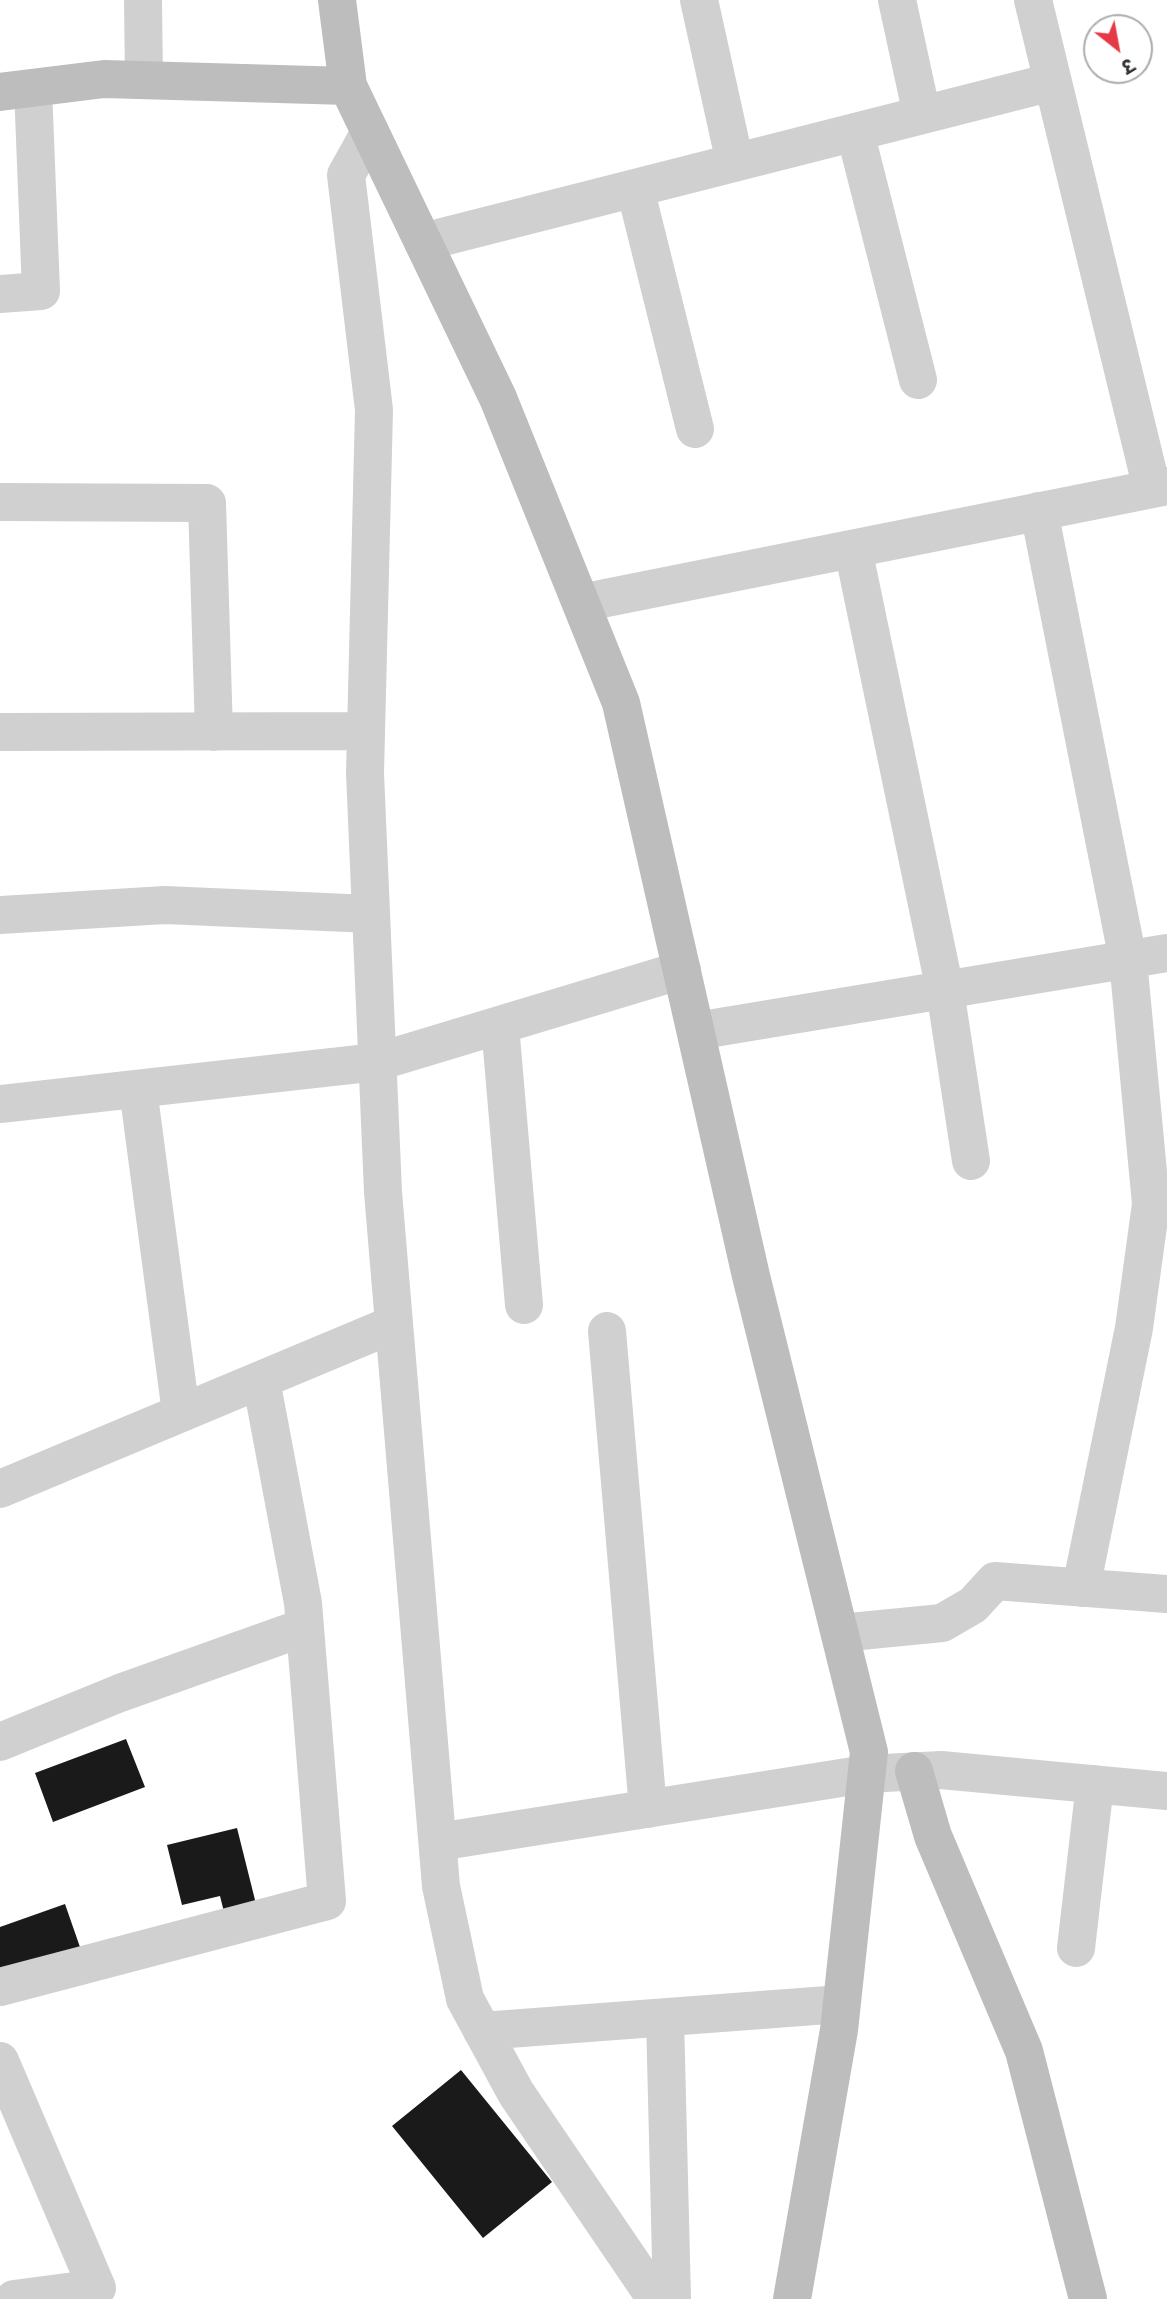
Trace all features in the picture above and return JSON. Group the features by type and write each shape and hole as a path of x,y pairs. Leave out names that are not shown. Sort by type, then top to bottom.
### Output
{"street":[{"path":"143,0 144,80"},
{"path":"337,0 348,86 498,398 621,703 751,1276 869,1752 841,2004 792,2299"},
{"path":"699,0 735,163"},
{"path":"897,0 922,115"},
{"path":"581,603 1160,487 1052,82 1033,0"},
{"path":"0,295 41,291 16,90 104,79 348,86"},
{"path":"423,242 1052,82"},
{"path":"370,132 346,175 374,410 365,731 371,914 377,1062 394,1324 441,1886 465,2000 516,2092 656,2299"},
{"path":"855,132 918,380"},
{"path":"635,188 695,429"},
{"path":"0,502 207,503 214,732"},
{"path":"1039,511 1128,960 1151,1204 1134,1328 1081,1588"},
{"path":"853,549 945,990 971,1161"},
{"path":"0,732 365,731"},
{"path":"0,915 165,905 371,914"},
{"path":"696,1031 1167,953"},
{"path":"0,1104 377,1062 682,970"},
{"path":"500,1025 524,1305"},
{"path":"138,1089 181,1413"},
{"path":"0,1489 394,1324"},
{"path":"607,1331 648,1809"},
{"path":"0,1987 327,1900 305,1627 261,1380"},
{"path":"840,1633 942,1623 973,1605 995,1581 1167,1594"},
{"path":"0,1742 120,1693 305,1627"},
{"path":"438,1842 866,1774 941,1770 1167,1791"},
{"path":"914,1771 933,1836 1024,2050 1088,2299"},
{"path":"1076,1948 1095,1784"},
{"path":"482,2031 841,2004"},
{"path":"665,2018 672,2299"},
{"path":"4,2083 97,2288 14,2299"}],"building":[{"path":"126,1739 145,1787 53,1822 35,1773"},
{"path":"237,1828 257,1908 225,1916 220,1896 182,1905 167,1845"},
{"path":"65,1904 81,1950 0,1980 0,1927"},
{"path":"461,2070 552,2182 483,2238 392,2126"}]}
